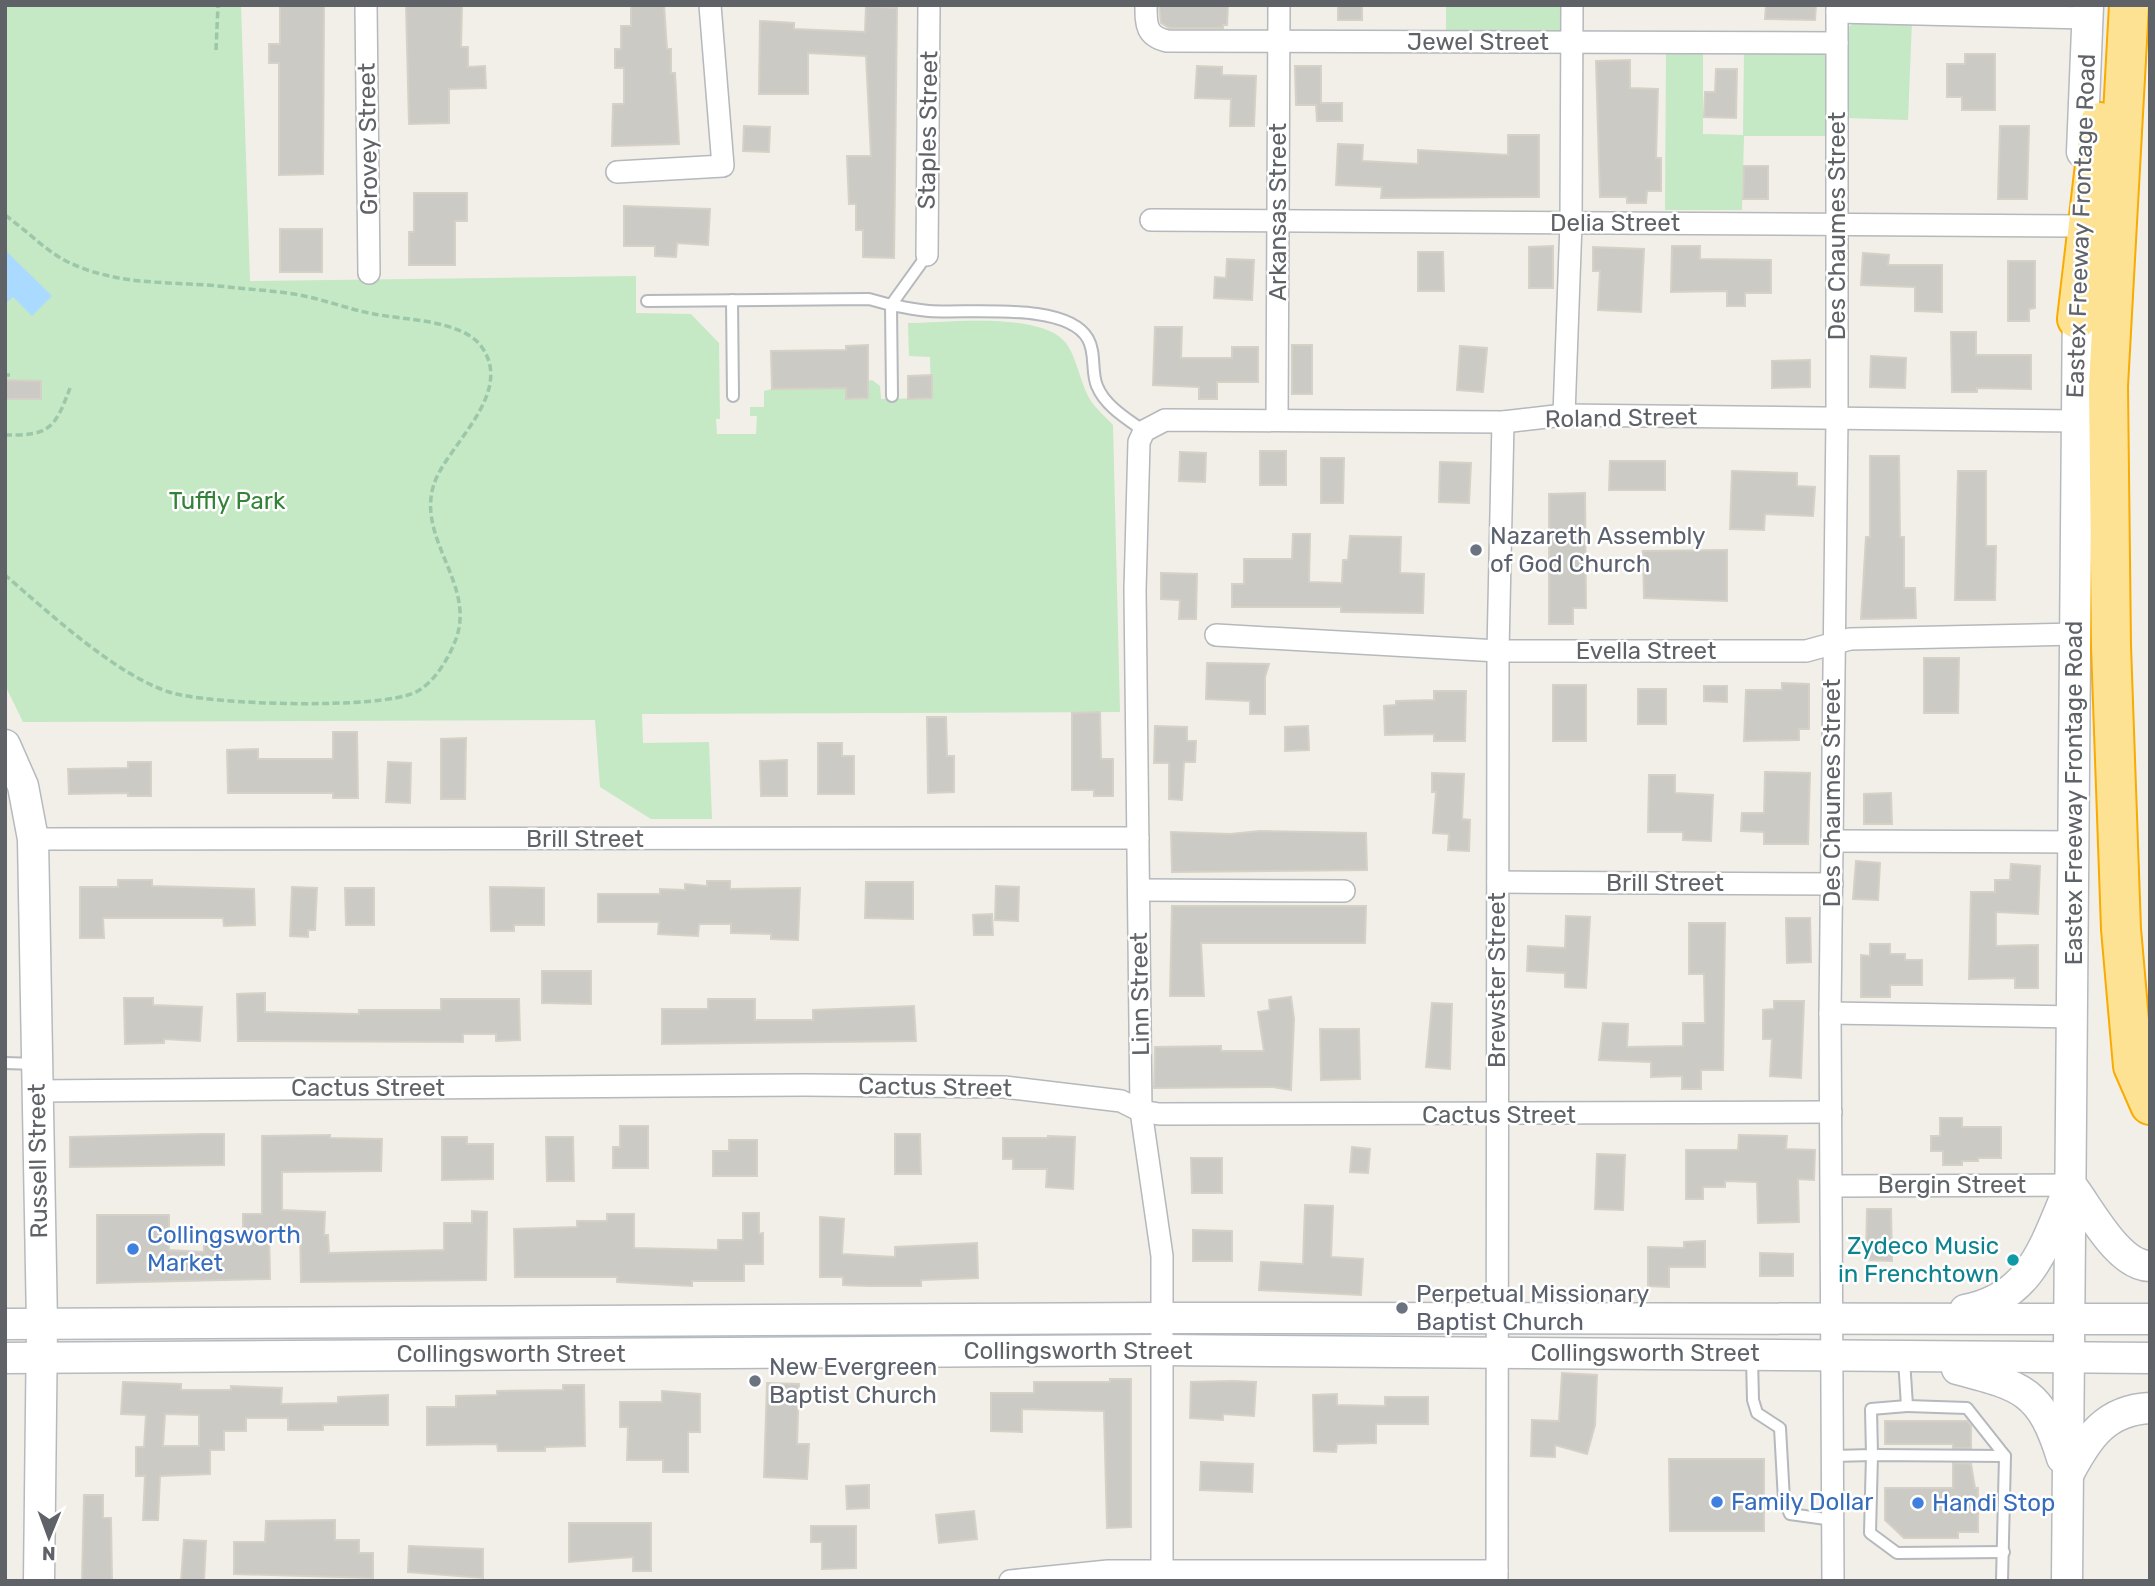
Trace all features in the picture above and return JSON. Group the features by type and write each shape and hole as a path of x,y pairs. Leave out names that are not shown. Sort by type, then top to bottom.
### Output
{"highway":[{"path":"2129,5 2122,171 2108,386 2111,646 2121,929 2133,1066 2150,1105"},
{"path":"2077,319 2096,9"}],"main road":[{"name":"Eastex Freeway Frontage Road","path":"2067,1581 2074,1017 2077,319 2080,226 2096,9"},
{"name":"Russell Street","path":"5,745 23,786 33,839 42,1324 39,1581"},
{"path":"2071,1185 2113,1247 2142,1266 2150,1266"},
{"path":"1923,1318 1990,1306 2017,1286 2040,1258 2071,1185"},
{"name":"Collingsworth Street","path":"5,1324 1161,1318 1831,1321 1923,1318 2150,1319"},
{"name":"Collingsworth Street","path":"5,1358 1161,1350 2150,1358"},
{"path":"1904,1356 2007,1382 2029,1394 2053,1429 2068,1475"},
{"path":"2068,1475 2086,1440 2105,1421 2126,1411 2150,1408"}],"street":[{"name":"Grovey Street","path":"366,5 369,273"},
{"path":"617,172 723,166 709,5"},
{"name":"Staples Street","path":"927,255 929,5"},
{"name":"Jewel Street","path":"1146,5 1148,31 1160,39 1837,43"},
{"name":"Arkansas Street","path":"1277,419 1279,5"},
{"path":"1564,415 1571,223 1572,5"},
{"path":"1837,8 2096,9"},
{"name":"Des Chaumes Street","path":"1833,1581 1830,1013 1832,644 1837,418 1837,8"},
{"name":"Delia Street","path":"1152,220 2080,226"},
{"name":"Roland Street","path":"1144,431 1165,420 1503,422 1564,415 2076,421"},
{"name":"Brewster Street","path":"1497,1576 1498,651 1503,422"},
{"name":"Linn Street","path":"1144,431 1139,442 1135,590 1141,1111 1161,1231 1162,1577"},
{"name":"Evella Street","path":"1216,635 1498,651 1805,652 1850,639 2075,634"},
{"name":"Brill Street","path":"33,839 1138,838"},
{"path":"1833,841 2074,842"},
{"name":"Brill Street","path":"1498,882 1832,884"},
{"path":"1139,890 1344,891"},
{"path":"1830,1013 2074,1017"},
{"name":"Cactus Street","path":"36,1077 1004,1087 1121,1101 1141,1111 1159,1114 1217,1116 1831,1112"},
{"name":"Bergin Street","path":"1833,1186 2071,1185"},
{"path":"1010,1581 1108,1571 1162,1577 1497,1576"}],"lane":[{"path":"892,396 891,305 927,255"},
{"path":"647,301 869,299 928,311 1040,314 1068,321 1081,329 1091,344 1097,387 1114,410 1144,431"},
{"path":"732,300 733,396"},
{"path":"5,1063 36,1077"},
{"path":"1752,1353 1753,1400 1757,1413 1780,1428 1784,1500 1790,1514 1803,1519 1833,1520"},
{"path":"1904,1356 1907,1406"},
{"path":"2002,1581 2004,1552 2005,1456 1967,1408 1907,1406 1871,1409 1870,1533 1897,1553 2004,1552"},
{"path":"1833,1455 2005,1456"}],"path":[{"path":"216,50 218,5"},
{"path":"5,215 47,252 71,265 105,276 306,296 370,313 461,329 481,345 490,364 486,399 435,482 430,516 435,537 452,571 461,608 457,637 440,670 418,692 389,700 236,703 169,692 124,670 5,575"},
{"path":"5,435 38,434 52,427 70,388"}],"green space":[{"name":"Tuffly Park","path":"5,5 241,5 250,281 636,276 636,313 691,314 719,343 720,419 716,419 717,434 756,434 757,416 750,416 750,407 764,407 764,391 772,389 846,388 846,398 868,398 868,381 872,380 880,386 881,399 931,398 930,357 909,356 908,323 994,321 1039,327 1057,335 1072,353 1090,399 1113,425 1120,712 642,714 643,743 709,742 712,819 651,819 600,787 595,720 23,722 5,685"},
{"path":"1446,5 1565,5 1561,35 1446,34"},
{"path":"1912,21 1908,120 1847,118 1846,29 1855,22"},
{"path":"1744,52 1822,52 1831,59 1830,136 1744,136 1742,210 1665,210 1666,53 1703,53 1703,134 1743,135"}],"water":[{"path":"5,250 52,296 32,316 13,297 5,304"}],"building":[{"path":"280,5 324,5 323,174 279,175 279,63 269,63 269,44 280,44"},
{"path":"406,5 462,5 461,47 468,47 468,67 485,66 486,88 449,89 449,123 409,124"},
{"path":"631,5 664,5 667,49 671,49 671,73 675,73 679,144 612,146 613,104 624,104 624,68 615,68 615,49 621,49 621,26 631,26"},
{"path":"1159,5 1228,5 1227,25 1223,25 1223,28 1169,28 1161,23"},
{"path":"1338,5 1362,5 1362,20 1338,20"},
{"path":"1766,5 1816,5 1815,20 1765,19"},
{"path":"866,6 897,8 894,258 863,257 863,230 856,230 856,204 849,204 847,156 871,156 866,56 808,53 808,94 759,94 760,21 794,23 794,29 865,32"},
{"path":"1965,54 1995,54 1995,110 1962,110 1962,97 1947,97 1947,64 1965,64"},
{"path":"1630,60 1630,88 1658,89 1656,158 1661,158 1661,191 1647,191 1646,203 1627,203 1627,197 1600,197 1596,61"},
{"path":"1197,66 1222,67 1222,75 1256,76 1254,126 1230,126 1231,99 1195,98"},
{"path":"1295,66 1321,66 1321,103 1342,103 1342,121 1317,121 1316,105 1296,105"},
{"path":"1716,69 1737,69 1736,118 1704,117 1705,92 1715,92"},
{"path":"744,126 770,127 769,152 743,151"},
{"path":"2000,126 2029,126 2027,199 1998,199"},
{"path":"1508,135 1539,135 1539,197 1381,198 1382,187 1336,185 1338,144 1363,145 1362,161 1418,164 1418,150 1508,155"},
{"path":"1744,166 1768,166 1768,199 1743,199"},
{"path":"414,193 467,193 467,221 455,221 455,265 409,265 409,232 414,232"},
{"path":"624,206 710,209 708,245 677,243 676,257 655,256 655,246 624,246"},
{"path":"280,229 322,229 322,272 280,272"},
{"path":"1553,246 1553,288 1529,288 1529,247"},
{"path":"1672,246 1700,246 1700,259 1771,260 1771,293 1745,293 1745,306 1727,306 1727,291 1671,292"},
{"path":"1593,247 1644,249 1641,312 1598,310 1600,271 1593,271"},
{"path":"1418,252 1443,252 1444,291 1418,291"},
{"path":"1863,253 1889,255 1888,265 1942,265 1942,312 1915,311 1915,287 1861,285"},
{"path":"1227,259 1254,260 1252,300 1214,298 1215,277 1226,278"},
{"path":"2008,261 2035,261 2035,308 2029,309 2029,321 2008,321"},
{"path":"1155,327 1182,327 1181,358 1232,358 1232,347 1258,347 1258,382 1217,382 1217,399 1199,399 1199,387 1153,385"},
{"path":"1951,332 1976,332 1976,355 2031,355 2031,389 1977,388 1977,392 1952,392"},
{"path":"868,345 868,398 846,399 846,388 772,389 771,351 846,350 846,346"},
{"path":"1292,345 1312,345 1312,394 1292,394"},
{"path":"1460,346 1487,348 1483,392 1457,390"},
{"path":"1871,356 1906,358 1905,388 1870,387"},
{"path":"1810,360 1810,387 1772,388 1772,361"},
{"path":"932,375 932,398 908,399 908,376"},
{"path":"5,380 41,381 41,399 5,399"},
{"path":"1260,451 1286,451 1286,485 1260,485"},
{"path":"1180,452 1206,453 1205,482 1179,481"},
{"path":"1870,456 1899,456 1904,588 1915,588 1916,618 1861,619 1866,537 1870,537"},
{"path":"1321,458 1344,458 1343,503 1321,503"},
{"path":"1610,461 1665,461 1665,490 1609,490"},
{"path":"1440,462 1471,463 1469,503 1439,502"},
{"path":"1732,471 1797,473 1797,486 1815,487 1813,516 1765,514 1764,530 1730,529"},
{"path":"1958,471 1986,471 1986,546 1996,546 1995,600 1955,600"},
{"path":"1585,493 1586,608 1573,608 1573,624 1549,624 1549,494"},
{"path":"1293,534 1310,534 1309,582 1342,583 1343,560 1348,560 1350,536 1401,537 1400,573 1424,574 1423,613 1341,612 1341,607 1232,607 1232,584 1244,584 1244,559 1292,559"},
{"path":"1727,550 1727,601 1644,598 1643,551"},
{"path":"1161,573 1197,574 1196,619 1179,619 1180,600 1161,599"},
{"path":"1924,658 1959,658 1958,713 1924,713"},
{"path":"1207,663 1269,664 1265,677 1265,714 1250,714 1250,701 1206,699"},
{"path":"1782,683 1809,684 1809,729 1799,729 1799,740 1744,741 1746,690 1782,690"},
{"path":"1553,685 1586,685 1586,741 1553,741"},
{"path":"1704,686 1727,686 1727,702 1704,701"},
{"path":"1638,689 1666,689 1666,724 1638,724"},
{"path":"1434,691 1466,691 1465,741 1434,741 1434,734 1385,735 1384,706 1396,705 1396,701 1434,700"},
{"path":"1100,712 1101,759 1113,759 1113,796 1094,796 1094,790 1072,790 1072,713"},
{"path":"927,717 946,717 947,756 954,756 954,792 928,793"},
{"path":"1155,726 1187,727 1187,741 1196,741 1195,762 1184,762 1182,800 1169,799 1169,763 1154,763"},
{"path":"1308,726 1309,750 1285,751 1285,727"},
{"path":"333,732 357,732 358,798 333,798 333,793 228,793 227,750 258,749 258,759 333,759"},
{"path":"466,738 465,799 441,799 441,739"},
{"path":"818,743 842,743 842,756 854,756 854,794 818,794"},
{"path":"787,760 787,796 761,796 760,761"},
{"path":"128,762 151,762 151,796 128,796 128,793 69,794 68,769 128,768"},
{"path":"388,762 411,763 410,803 386,802"},
{"path":"1765,772 1810,773 1808,844 1764,844 1764,832 1741,831 1742,813 1764,813"},
{"path":"1432,773 1464,774 1462,819 1470,820 1469,851 1448,850 1449,834 1433,833 1436,792 1432,792"},
{"path":"1649,775 1675,775 1675,793 1713,795 1711,841 1683,840 1683,832 1648,832"},
{"path":"1891,793 1892,824 1864,824 1864,794"},
{"path":"1260,831 1366,833 1367,870 1172,872 1171,832 1230,834"},
{"path":"1856,861 1880,863 1878,900 1853,899"},
{"path":"2011,864 2040,866 2038,914 1996,912 1996,946 2038,945 2038,988 2015,988 2015,978 1969,979 1971,892 1995,892 1995,880 2010,880"},
{"path":"118,880 152,880 152,886 254,889 255,925 224,926 223,918 103,918 104,938 80,938 80,887 118,887"},
{"path":"707,881 730,881 730,889 800,888 798,940 771,939 771,934 731,933 731,924 699,924 698,936 658,934 659,922 598,922 598,894 660,894 660,889 685,890 685,884 707,886"},
{"path":"866,882 913,882 913,919 865,918"},
{"path":"996,886 1019,887 1018,921 995,920"},
{"path":"292,887 317,888 315,930 308,930 308,937 290,936"},
{"path":"490,887 544,888 544,925 514,925 514,931 491,931"},
{"path":"345,888 374,888 374,925 346,925"},
{"path":"1172,906 1366,906 1365,943 1201,943 1204,996 1170,996"},
{"path":"992,914 993,935 974,935 973,915"},
{"path":"1566,916 1590,917 1586,988 1565,987 1565,973 1527,971 1528,946 1565,948"},
{"path":"1786,918 1810,918 1811,962 1787,963"},
{"path":"1689,923 1725,923 1723,1070 1701,1070 1701,1089 1682,1089 1682,1076 1651,1077 1651,1062 1599,1060 1603,1023 1628,1024 1627,1047 1683,1046 1683,1023 1705,1023 1704,974 1689,974"},
{"path":"1870,944 1890,944 1890,954 1905,954 1905,960 1922,960 1922,985 1890,985 1890,997 1861,997 1861,955 1870,956"},
{"path":"542,971 591,971 591,1004 542,1003"},
{"path":"265,993 265,1012 359,1014 359,1010 441,1010 441,999 519,999 520,1040 496,1041 496,1034 463,1034 463,1042 238,1041 237,994"},
{"path":"1291,997 1294,1019 1291,1090 1273,1087 1154,1088 1155,1047 1221,1046 1221,1051 1264,1051 1258,1012 1270,1010 1269,1000"},
{"path":"124,998 153,998 153,1005 202,1007 200,1041 164,1039 164,1043 125,1044"},
{"path":"708,999 755,999 755,1020 813,1020 813,1010 914,1006 916,1041 662,1044 662,1009 708,1009"},
{"path":"1774,1001 1804,1001 1801,1078 1770,1076 1772,1039 1763,1039 1763,1010 1774,1009"},
{"path":"1432,1003 1452,1004 1450,1069 1426,1067"},
{"path":"1320,1029 1359,1029 1360,1079 1321,1080"},
{"path":"1940,1118 1962,1118 1962,1127 2001,1127 2001,1158 1978,1158 1978,1161 1962,1161 1962,1165 1943,1165 1943,1151 1931,1151 1931,1136 1940,1136"},
{"path":"620,1126 648,1126 648,1168 613,1168 613,1147 620,1147"},
{"path":"224,1134 224,1165 70,1167 70,1137"},
{"path":"895,1134 920,1134 921,1174 895,1174"},
{"path":"330,1135 330,1138 382,1139 381,1171 282,1172 282,1210 325,1212 324,1235 328,1235 329,1253 444,1250 444,1223 472,1223 472,1211 487,1212 486,1280 301,1282 300,1232 269,1230 270,1279 97,1283 97,1215 169,1215 169,1250 204,1252 204,1237 243,1237 243,1214 262,1214 262,1136"},
{"path":"1739,1135 1787,1136 1786,1149 1815,1150 1814,1180 1798,1179 1799,1222 1758,1223 1757,1182 1725,1181 1725,1187 1703,1187 1703,1199 1686,1199 1686,1150 1738,1150"},
{"path":"442,1137 467,1137 467,1144 493,1144 493,1179 442,1180"},
{"path":"546,1137 573,1137 574,1181 547,1181"},
{"path":"1075,1137 1073,1189 1046,1187 1047,1169 1013,1169 1013,1159 1003,1159 1003,1138"},
{"path":"729,1140 757,1140 757,1176 713,1176 713,1151 729,1151"},
{"path":"1352,1147 1370,1149 1368,1173 1350,1172"},
{"path":"1597,1154 1625,1155 1623,1210 1595,1209"},
{"path":"1191,1158 1222,1158 1222,1193 1192,1193"},
{"path":"1305,1205 1333,1206 1331,1257 1363,1259 1361,1295 1259,1290 1261,1262 1303,1264"},
{"path":"1867,1209 1891,1209 1892,1261 1866,1260"},
{"path":"743,1213 759,1213 759,1234 763,1233 763,1264 744,1264 744,1281 692,1281 692,1286 617,1282 617,1277 515,1277 514,1229 577,1227 577,1221 607,1221 607,1214 634,1214 634,1248 718,1250 718,1240 743,1240"},
{"path":"820,1217 844,1219 842,1254 895,1257 895,1247 977,1243 978,1278 921,1280 921,1286 868,1286 843,1285 843,1277 820,1277"},
{"path":"1193,1230 1232,1231 1232,1261 1193,1261"},
{"path":"1705,1241 1705,1267 1669,1267 1669,1287 1648,1286 1648,1247 1684,1248 1684,1242"},
{"path":"1760,1253 1793,1254 1793,1276 1760,1276"},
{"path":"1562,1373 1597,1375 1595,1425 1587,1454 1555,1445 1555,1457 1531,1456 1532,1420 1559,1421"},
{"path":"1110,1379 1131,1379 1131,1527 1107,1528 1104,1411 1022,1409 1022,1432 991,1431 991,1393 1034,1393 1034,1382 1110,1382"},
{"path":"123,1382 181,1384 181,1390 231,1390 231,1386 282,1388 281,1404 338,1403 338,1397 388,1395 388,1425 323,1425 323,1430 288,1430 288,1418 246,1418 246,1431 224,1431 224,1450 210,1450 210,1474 160,1476 158,1520 143,1520 145,1476 136,1476 136,1447 144,1447 146,1415 121,1414","holes":["165,1414 199,1415 199,1446 163,1446"]},
{"path":"1191,1382 1256,1382 1254,1416 1223,1414 1223,1420 1190,1418"},
{"path":"767,1383 799,1384 797,1444 809,1444 807,1479 764,1477"},
{"path":"563,1385 584,1385 585,1446 545,1447 545,1451 498,1451 497,1444 427,1445 427,1407 456,1407 456,1396 497,1395 497,1391 563,1390"},
{"path":"662,1391 700,1394 700,1432 688,1432 688,1472 663,1472 663,1460 627,1460 628,1427 620,1427 620,1402 662,1402"},
{"path":"1337,1394 1337,1405 1385,1406 1385,1397 1428,1397 1428,1424 1376,1424 1376,1443 1337,1444 1336,1452 1314,1451 1313,1395"},
{"path":"1885,1421 1967,1421 1971,1426 1971,1448 1953,1448 1953,1444 1885,1444"},
{"path":"1669,1459 1764,1459 1764,1531 1670,1531"},
{"path":"1201,1462 1253,1464 1252,1492 1200,1490"},
{"path":"1953,1463 1971,1464 1975,1488 1978,1488 1978,1532 1958,1532 1958,1538 1904,1538 1885,1520 1885,1488 1953,1488"},
{"path":"869,1485 869,1508 847,1509 846,1486"},
{"path":"84,1495 103,1495 103,1518 111,1518 112,1581 82,1581"},
{"path":"974,1511 977,1539 939,1543 936,1515"},
{"path":"335,1520 335,1540 359,1540 359,1553 373,1553 373,1578 234,1574 234,1542 265,1542 266,1521"},
{"path":"569,1523 651,1523 651,1571 633,1571 633,1557 569,1562"},
{"path":"811,1526 856,1526 856,1568 822,1569 822,1542 811,1542"},
{"path":"184,1540 206,1541 204,1581 181,1581"},
{"path":"409,1546 483,1549 483,1578 408,1572"}],"place":[{"name":"Nazareth Assembly of God Church","path":"1476,550"},
{"name":"Collingsworth Market","path":"133,1249"},
{"name":"Zydeco Music in Frenchtown","path":"2013,1260"},
{"name":"Perpetual Missionary Baptist Church","path":"1402,1308"},
{"name":"New Evergreen Baptist Church","path":"755,1381"},
{"name":"Family Dollar","path":"1717,1502"},
{"name":"Handi Stop","path":"1918,1503"}]}
